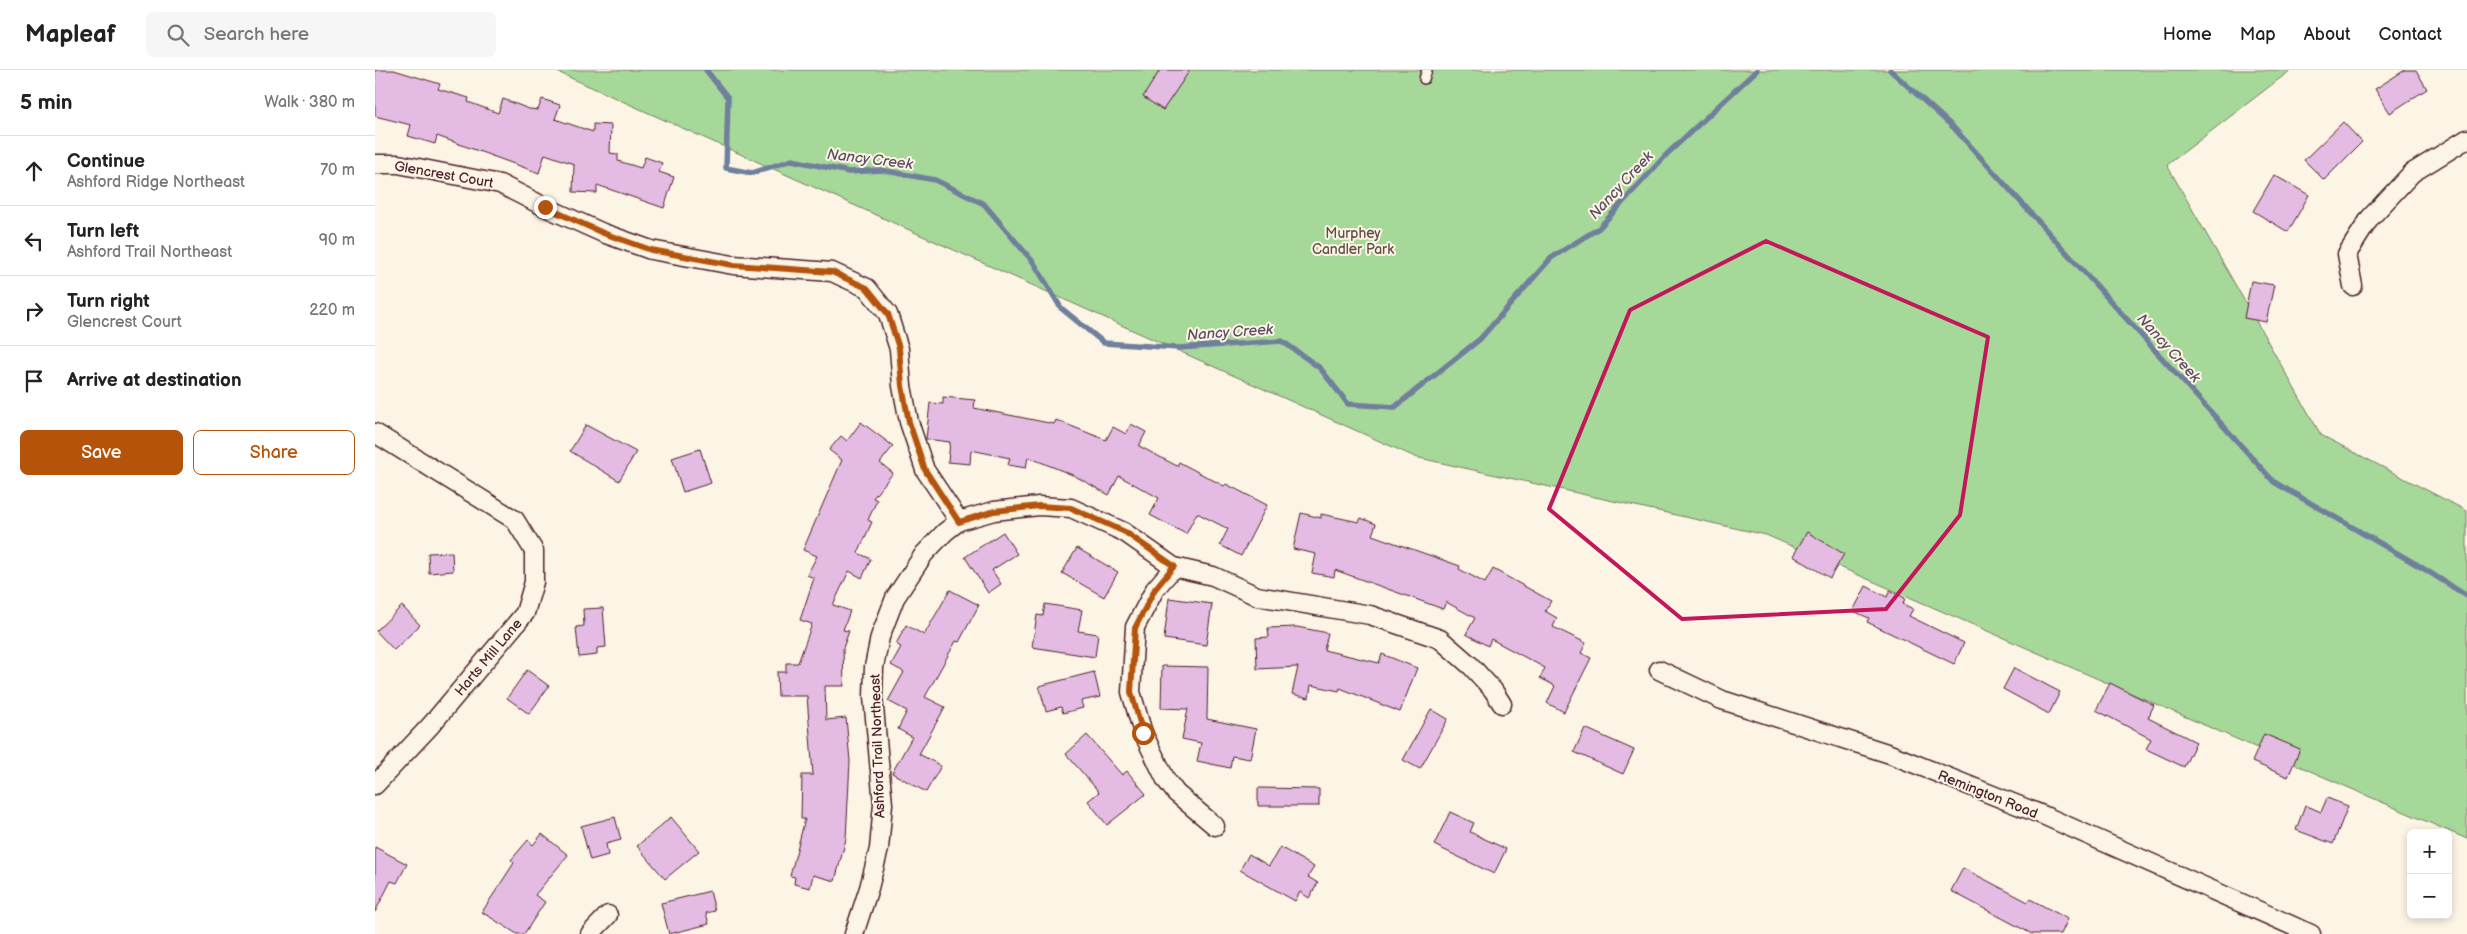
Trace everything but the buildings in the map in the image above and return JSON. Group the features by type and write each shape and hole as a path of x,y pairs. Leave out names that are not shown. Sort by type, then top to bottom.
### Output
{"street":[{"path":"2353,286 2347,254 2370,218 2411,173 2467,138"},
{"name":"Glencrest Court","path":"375,164 398,164 500,184 603,233 651,250 733,265 832,272 867,288 888,314 899,348 902,386 909,422 925,470 959,522"},
{"name":"Harts Mill Lane","path":"375,433 515,520 533,550 534,582 525,613 431,725 375,786"},
{"name":"Ashford Trail Northeast","path":"854,934 879,849 883,804 873,697 874,667 880,637 895,598 924,554 945,532 959,522 994,511 1039,506 1071,508 1125,532 1174,566 1213,576 1257,596 1370,615 1439,639 1471,666 1493,690 1502,704"},
{"path":"1174,566 1155,589 1135,628 1131,692 1143,733 1166,780 1176,793 1215,826"},
{"name":"Remington Road","path":"1659,670 1722,700 1890,754 2045,816 2311,934"},
{"path":"590,934 608,915"}],"highlighted area":[{"path":"1766,241 1988,337 1960,515 1886,609 1682,619 1549,509 1630,310"}],"green space":[{"name":"Murphey Candler Park","path":"553,70 2291,70 2167,165 2321,435 2467,511 2467,839 2452,832 2452,829 2444,829 1766,535 1415,457"}],"waterway":[{"name":"Nancy Creek","path":"706,70 728,98 726,168 752,173 792,160 849,172 881,170 935,180 984,204 1034,263 1061,308 1104,343 1179,348 1282,341 1320,368 1348,404 1395,407 1480,339 1551,258 1599,228 1667,154 1757,70"},
{"name":"Nancy Creek","path":"1890,70 1953,127 2274,482 2421,567 2467,596"}],"route":[{"path":"545,207 603,233 651,250 733,265 832,272 867,288 888,314 899,348 902,386 909,422 925,470 959,522 994,511 1039,506 1071,508 1125,532 1174,566 1155,589 1135,628 1131,692 1143,733"}]}
